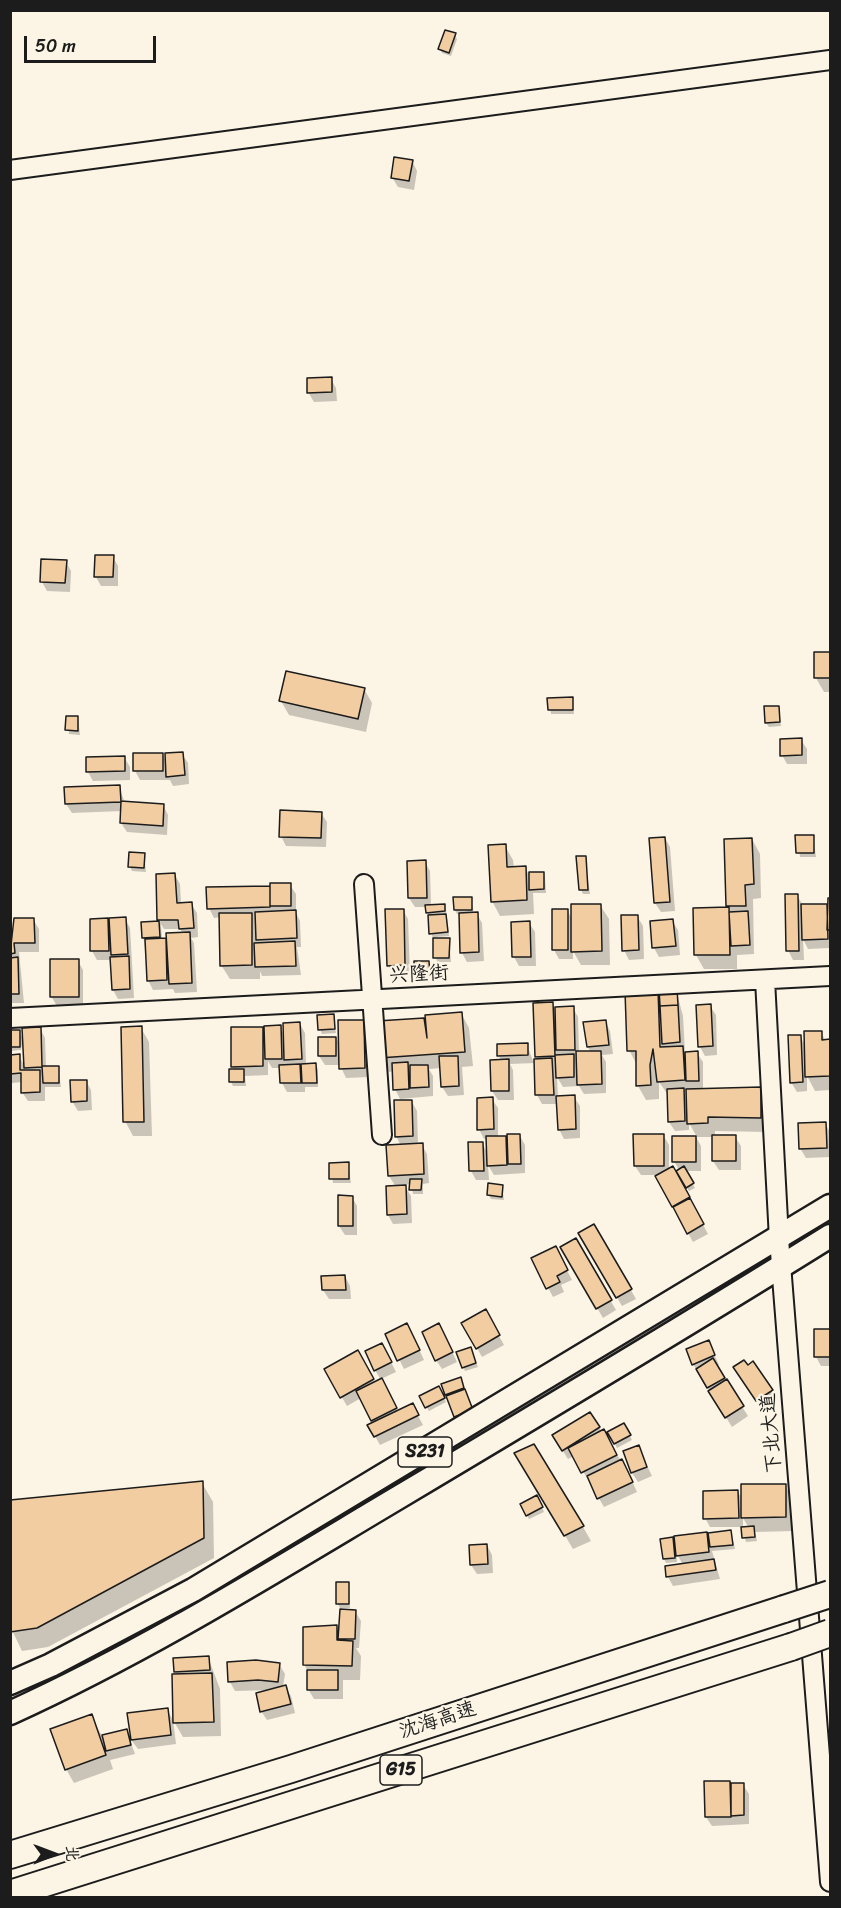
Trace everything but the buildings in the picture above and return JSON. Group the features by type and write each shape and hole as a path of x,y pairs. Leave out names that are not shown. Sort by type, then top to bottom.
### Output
{"highway":[{"name":"沈海高速","path":"10,1855 291,1769 831,1594"},
{"name":"沈海高速","path":"10,1894 831,1633"}],"main road":[{"name":"S231","path":"10,1683 51,1665 193,1590 831,1206"},
{"name":"S231","path":"10,1713 88,1677 226,1600 831,1236"}],"street":[{"path":"10,170 831,60"},
{"path":"364,884 370,1000 382,1135"},
{"name":"兴隆街","path":"10,1018 831,976"},
{"name":"下北大道","path":"765,980 781,1267 831,1882"}]}
